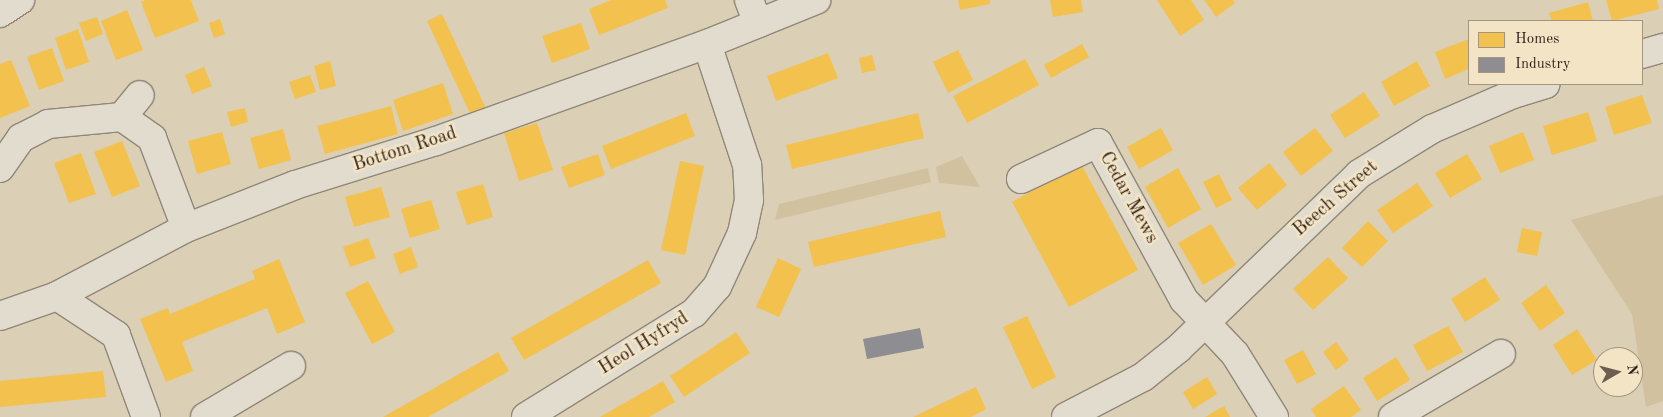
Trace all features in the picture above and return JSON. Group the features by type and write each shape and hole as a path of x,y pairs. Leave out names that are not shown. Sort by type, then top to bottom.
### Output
{"street":[{"path":"0,14 20,0"},
{"name":"Bottom Road","path":"0,316 57,296 186,228 295,185 436,141 707,44 753,11 816,0"},
{"name":"Heol Hyfryd","path":"526,417 694,313 717,287 742,233 749,200 746,165 707,44"},
{"path":"1643,54 1663,48"},
{"name":"Beech Street","path":"1066,417 1143,377 1205,323 1359,174 1432,129 1513,94 1542,85"},
{"path":"122,117 140,95"},
{"path":"0,168 21,138 48,124 122,117 152,138 186,228"},
{"name":"Cedar Mews","path":"1021,179 1098,143 1184,300 1205,323"},
{"path":"57,296 116,335 146,417"},
{"path":"1205,323 1235,354 1274,417"},
{"path":"1393,417 1501,354"},
{"path":"205,417 291,366"}],"shaded area":[{"path":"962,156 980,187 939,183 936,167"},
{"path":"928,168 931,182 775,220 779,204"},
{"path":"1663,195 1663,401 1646,407 1643,387 1643,347 1637,347 1632,314 1571,220"}],"building: Homes":[{"path":"145,0 191,0 199,21 155,38 141,2"},
{"path":"611,0 665,0 668,8 599,35 589,9"},
{"path":"958,0 990,0 990,4 960,10"},
{"path":"1050,0 1081,0 1083,12 1053,17"},
{"path":"1157,0 1191,0 1204,20 1180,36"},
{"path":"1204,0 1233,0 1235,3 1216,17"},
{"path":"1606,0 1657,0 1659,9 1612,20"},
{"path":"1588,2 1593,20 1552,20 1549,13"},
{"path":"127,10 143,50 116,60 101,21"},
{"path":"442,14 489,115 474,122 427,21"},
{"path":"97,17 103,34 86,41 79,23"},
{"path":"220,19 225,34 214,38 209,23"},
{"path":"581,23 590,49 552,63 542,36"},
{"path":"78,29 89,62 66,70 55,38"},
{"path":"1468,39 1468,69 1445,79 1435,52"},
{"path":"1082,44 1089,57 1051,78 1044,65"},
{"path":"52,48 64,81 39,90 27,57"},
{"path":"958,50 973,80 948,93 933,62"},
{"path":"828,53 838,78 776,101 767,76"},
{"path":"872,55 876,70 862,73 859,58"},
{"path":"1025,59 1039,85 967,123 953,96"},
{"path":"11,60 30,106 0,118 0,64"},
{"path":"330,61 336,86 320,90 314,66"},
{"path":"1417,61 1430,86 1394,106 1381,82"},
{"path":"204,67 212,86 192,94 185,75"},
{"path":"310,75 316,92 295,99 289,82"},
{"path":"443,83 453,114 403,131 393,100"},
{"path":"1364,92 1380,116 1345,138 1330,115"},
{"path":"1642,95 1652,123 1614,135 1605,107"},
{"path":"391,106 398,134 325,154 317,126"},
{"path":"245,108 248,122 231,127 227,112"},
{"path":"1588,112 1597,141 1552,155 1543,126"},
{"path":"686,113 695,136 611,169 602,146"},
{"path":"918,113 924,138 792,169 786,145"},
{"path":"537,123 553,170 519,181 504,133"},
{"path":"1161,128 1173,150 1139,169 1127,147"},
{"path":"1315,128 1333,151 1301,176 1283,152"},
{"path":"283,129 291,160 259,169 250,138"},
{"path":"222,132 231,164 197,174 188,141"},
{"path":"1523,132 1534,160 1500,173 1489,146"},
{"path":"122,141 140,186 112,197 94,152"},
{"path":"81,153 96,194 69,203 54,163"},
{"path":"598,154 605,175 569,188 561,167"},
{"path":"1467,154 1482,179 1450,198 1435,173"},
{"path":"680,161 704,166 685,255 661,250"},
{"path":"1269,163 1287,185 1257,210 1238,188"},
{"path":"1081,164 1138,270 1069,307 1012,202"},
{"path":"1178,168 1201,209 1168,228 1145,187"},
{"path":"1219,174 1232,200 1216,208 1203,182"},
{"path":"1417,183 1433,206 1393,233 1377,210"},
{"path":"483,184 493,217 467,225 456,192"},
{"path":"381,187 390,217 354,227 345,197"},
{"path":"431,200 440,229 410,238 401,209"},
{"path":"940,211 946,237 814,267 808,242"},
{"path":"1368,221 1388,241 1362,267 1342,248"},
{"path":"1211,224 1236,265 1203,285 1178,243"},
{"path":"1522,228 1542,232 1537,256 1517,252"},
{"path":"368,238 376,258 350,267 343,247"},
{"path":"411,247 418,267 400,274 393,254"},
{"path":"1328,257 1348,278 1313,310 1293,289"},
{"path":"778,258 801,269 779,317 756,307"},
{"path":"279,259 305,322 277,334 267,308 182,342 193,371 166,382 140,319 168,308 170,314 255,279 252,271"},
{"path":"648,260 661,283 524,360 511,338"},
{"path":"1485,277 1500,300 1465,322 1451,299"},
{"path":"368,281 395,332 372,344 345,293"},
{"path":"1546,285 1565,313 1540,331 1521,303"},
{"path":"1027,316 1056,377 1032,389 1003,327"},
{"path":"1448,326 1463,352 1427,371 1413,345"},
{"path":"1577,329 1593,354 1593,362 1572,375 1553,345"},
{"path":"736,332 750,353 684,397 670,376"},
{"path":"1336,342 1349,360 1336,370 1323,352"},
{"path":"1303,350 1316,374 1297,384 1284,360"},
{"path":"498,352 509,371 428,417 383,417"},
{"path":"1396,357 1410,380 1377,401 1363,378"},
{"path":"103,371 106,397 0,407 0,381"},
{"path":"1207,377 1217,394 1193,409 1183,392"},
{"path":"663,381 675,402 649,417 600,417"},
{"path":"1344,386 1361,410 1351,417 1316,417 1311,409"},
{"path":"976,387 986,409 971,417 913,417"},
{"path":"1224,406 1230,417 1205,417"}],"building: Industry":[{"path":"920,328 924,348 867,359 863,339"}]}
